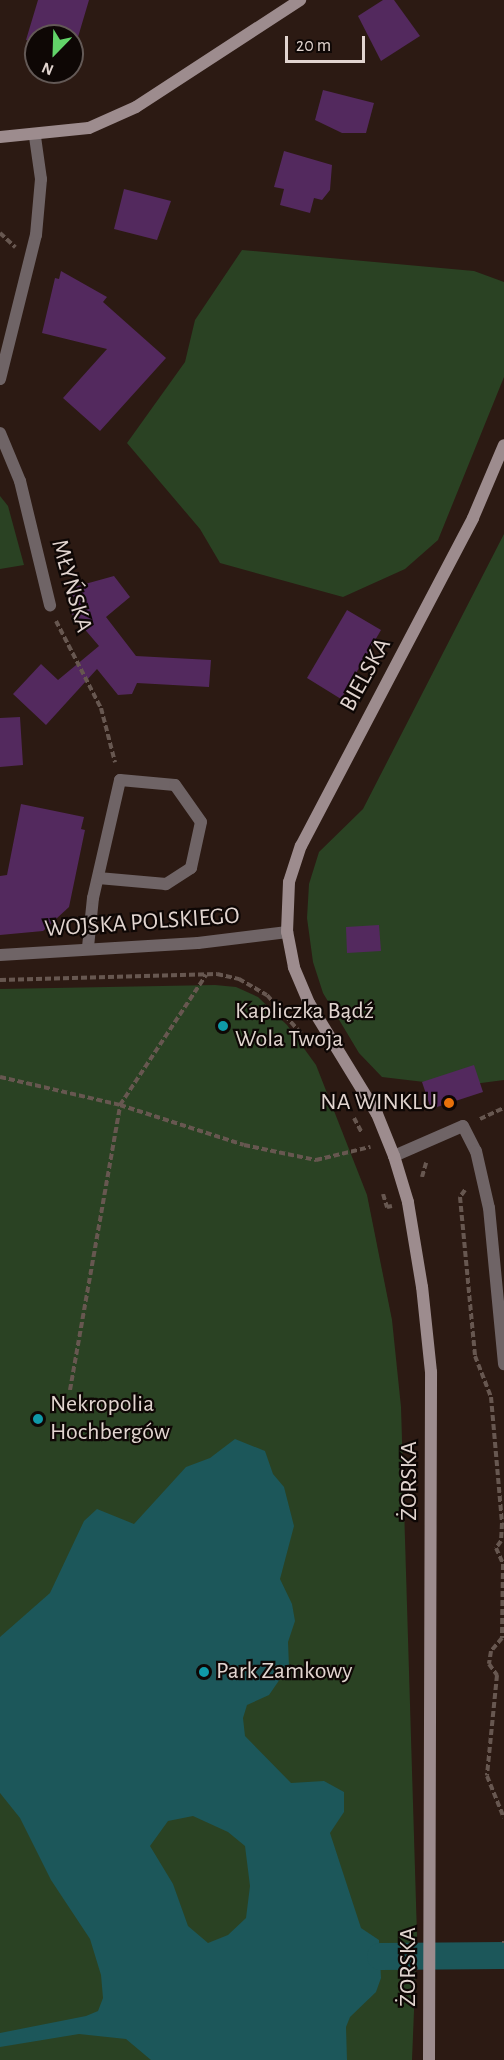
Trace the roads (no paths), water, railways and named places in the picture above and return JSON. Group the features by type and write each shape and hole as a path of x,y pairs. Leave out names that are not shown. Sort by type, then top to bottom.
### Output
{"main road":[{"path":"0,137 35,136 89,128 136,107 300,0"},
{"name":"BIELSKA","path":"287,932 289,882 301,846 473,518 504,445"},
{"name":"ŻORSKA","path":"287,932 294,967 309,1003 376,1114 394,1156 408,1202 431,1372 429,2060"}],"street":[{"path":"0,377 36,235 41,179 35,136"},
{"name":"MŁYŃSKA","path":"0,434 20,481 50,605"},
{"path":"88,947 98,878 120,780 175,785 201,822 191,868 166,884 98,878"},
{"name":"WOJSKA POLSKIEGO","path":"0,955 88,947 198,943 287,932"},
{"path":"394,1156 463,1126 476,1151 489,1208 504,1364"}],"water":[{"path":"235,1439 265,1451 273,1474 284,1487 294,1526 280,1579 292,1604 295,1621 288,1642 289,1666 269,1695 247,1705 243,1718 245,1736 291,1783 324,1781 344,1792 344,1812 330,1833 361,1928 379,1940 381,1978 376,1992 350,2017 346,2027 347,2060 151,2060 126,2039 79,2034 0,2047 0,2033 86,2016 98,2011 103,1998 101,1975 90,1939 51,1880 20,1818 0,1793 0,1637 50,1593 84,1521 97,1509 134,1524 186,1467 210,1458","holes":["193,1816 228,1832 245,1846 250,1886 246,1918 228,1935 208,1943 188,1926 173,1884 150,1846 168,1821"]}],"waterway":[{"path":"380,1956 504,1955"}],"place":[{"name":"Kapliczka Bądź Wola Twoja","path":"223,1026"},
{"name":"NA WINKLU","path":"449,1103"},
{"name":"Nekropolia Hochbergów","path":"38,1419"},
{"name":"Park Zamkowy","path":"204,1672"}]}
